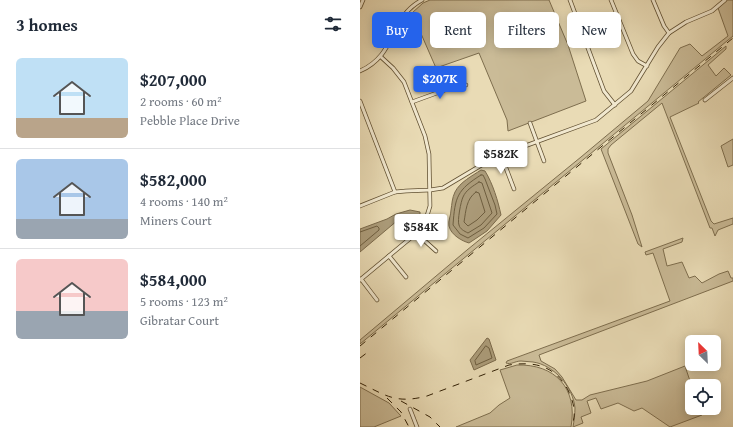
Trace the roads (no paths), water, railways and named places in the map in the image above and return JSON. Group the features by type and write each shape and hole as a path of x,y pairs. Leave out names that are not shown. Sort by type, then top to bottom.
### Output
{"street":[{"path":"360,7 363,0"},
{"path":"360,71 381,57 403,16 414,5 422,0"},
{"path":"570,0 604,91 615,105"},
{"path":"611,0 633,54 638,61 647,66"},
{"path":"653,0 664,26 669,33"},
{"path":"360,206 395,192 443,188 501,155 596,120 631,92 662,41 669,33 686,22 712,11 725,0"},
{"path":"377,300 361,280 416,233 422,226 430,206 428,147 412,102 401,77 381,57"},
{"path":"705,100 733,78"},
{"path":"412,102 456,86 466,85"},
{"path":"360,101 395,192"},
{"path":"530,123 544,161"},
{"path":"501,155 514,189"},
{"path":"416,233 436,251"},
{"path":"390,256 406,276"},
{"path":"410,409 417,427"}],"water":[{"path":"481,170 485,171 490,181 497,198 501,215 487,231 469,243 457,237 450,229 449,222 452,201 457,188"},
{"path":"410,210 420,212 420,215 403,217 398,220 360,252 360,229 396,214"},
{"path":"487,338 489,339 496,360 474,370 470,360"}],"railway":[{"path":"360,346 733,38"},
{"path":"360,358 368,352"},
{"path":"360,383 385,395 399,399 407,399 427,396 509,365 536,365 550,370 557,375 568,390 574,408 572,427"},
{"path":"387,398 401,412 409,427"},
{"path":"401,401 430,417 440,427"}]}
